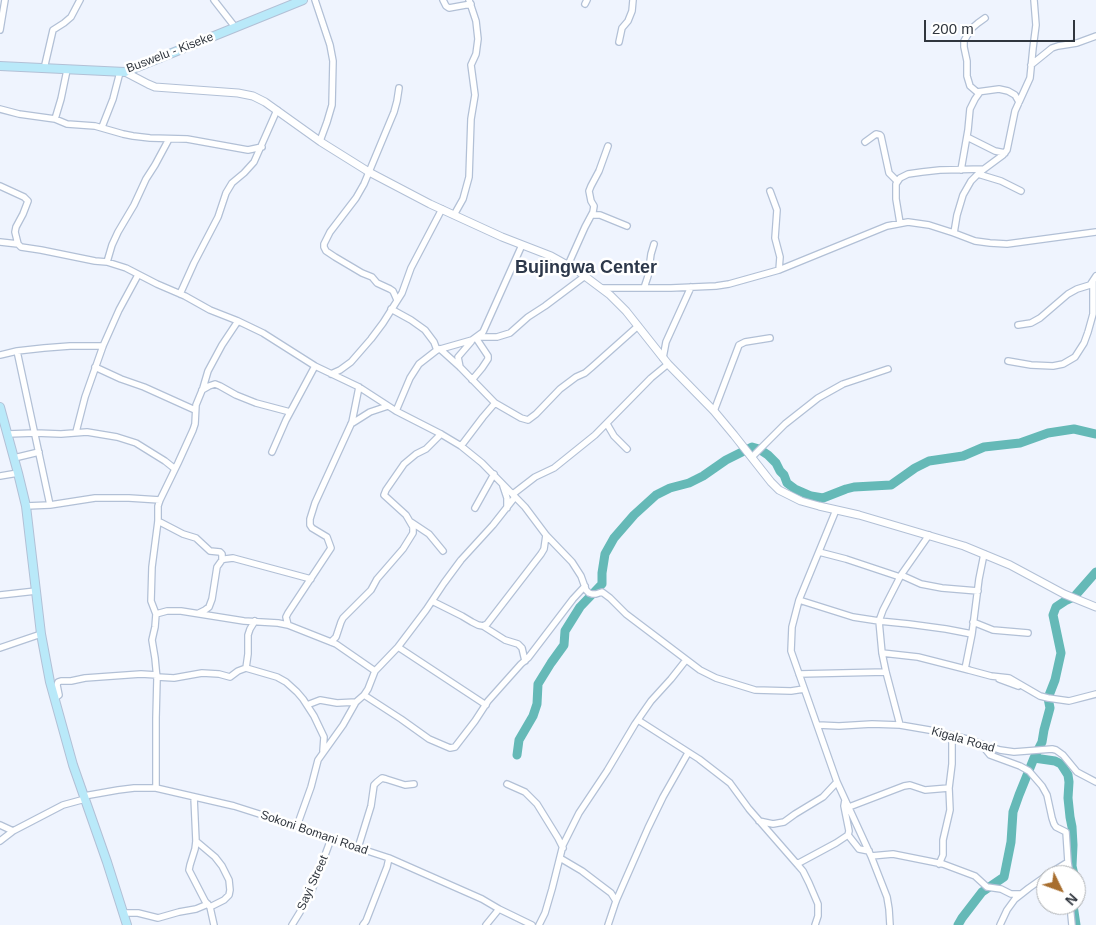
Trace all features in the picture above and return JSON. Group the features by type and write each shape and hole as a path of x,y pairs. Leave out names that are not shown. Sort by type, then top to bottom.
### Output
{"main road":[{"name":"Buswelu - Kiseke","path":"0,66 123,72 303,0"},
{"path":"0,407 26,506 41,634 50,682 73,765 126,925"}],"street":[{"path":"0,30 5,0"},
{"path":"44,69 53,30 71,18 80,0"},
{"path":"214,0 235,27"},
{"path":"315,0 334,60 332,106 320,141"},
{"path":"443,0 448,8 470,2 476,21 478,39 476,54 471,65 475,95 471,119 469,177 463,199 454,215"},
{"path":"619,42 622,28 628,21 632,11 633,0"},
{"path":"954,233 963,196 971,181 1005,153 1008,146 1013,117 1030,78 1036,25 1034,0"},
{"path":"985,18 971,29 964,41 970,86 977,92 999,89 1008,91 1015,95 1019,102"},
{"path":"1031,65 1052,48 1077,43 1096,36"},
{"path":"55,119 67,70"},
{"path":"102,127 123,72 155,86 253,96 278,110 320,141 368,172 399,189 485,230 551,256 585,276 619,304 668,364 714,411 780,490 801,501 859,515 964,546 1010,565 1064,594 1096,607"},
{"path":"397,300 390,289 378,283 372,277 350,267 326,251 324,244 330,232 356,198 394,112 399,88"},
{"path":"961,170 970,109 980,92"},
{"path":"0,109 19,114 55,119 67,124 102,127 126,135 169,139 187,138 248,150 262,146"},
{"path":"180,294 194,262 218,217 226,193 232,183 254,162 278,110"},
{"path":"865,142 876,134 881,136 890,173 897,180"},
{"path":"967,137 996,151 1005,153"},
{"path":"107,262 118,232 169,139"},
{"path":"568,265 592,215 594,206 589,191 600,171 608,146"},
{"path":"248,150 254,162"},
{"path":"900,223 896,199 896,184 900,178 908,174 922,172 984,169"},
{"path":"978,174 1001,181 1021,191"},
{"path":"0,186 24,197 28,201 16,227 15,232 18,244"},
{"path":"770,191 778,210 774,238 780,257 779,270"},
{"path":"331,374 351,362 377,331 405,286 411,268 442,209"},
{"path":"592,215 600,215 628,226"},
{"path":"601,288 691,287 729,284 779,270 886,226 900,223 917,223 975,241 1007,244 1096,232"},
{"path":"0,242 107,262 126,268 210,310 264,334 315,366 359,388 396,411 461,446 482,462 525,507 546,535 572,562 581,576 586,590 592,594 602,592 626,614 700,670 716,678 755,690 804,690"},
{"path":"644,288 654,244"},
{"path":"460,367 458,357 483,332 522,245"},
{"path":"76,432 85,397 103,346 119,310 138,275"},
{"path":"396,411 414,370 438,349 475,339 497,337 510,333 528,317 585,276"},
{"path":"1018,324 1036,321 1068,294 1090,285 1095,279"},
{"path":"1008,361 1053,366 1063,364 1074,357 1084,342 1093,314 1095,279"},
{"path":"663,358 666,342 691,287"},
{"path":"391,309 424,330 438,349 460,367 495,403 520,418 528,420 560,389 592,367 638,326"},
{"path":"156,788 157,676 152,640 156,614 151,601 152,567 160,500 193,430 196,405 206,377 222,345 238,321"},
{"path":"714,411 739,345 745,342 770,338"},
{"path":"472,380 488,359 488,356 475,339"},
{"path":"0,355 17,351 70,346 103,346"},
{"path":"17,351 50,504"},
{"path":"297,826 311,788 316,764 322,753 339,731 356,702 368,689 375,671 398,647 461,560 507,508 514,496 535,477 550,471 588,441 668,364"},
{"path":"272,452 290,412 315,366"},
{"path":"95,367 195,410"},
{"path":"752,456 785,424 818,398 843,384 888,369"},
{"path":"202,390 215,384 249,401 290,412"},
{"path":"278,623 288,613 331,548 328,537 312,528 310,519 315,503 351,424 359,388"},
{"path":"461,446 495,403"},
{"path":"351,424 370,412 388,406"},
{"path":"607,424 614,436 627,449"},
{"path":"8,434 61,434 76,432 99,434 128,440 165,461 174,469"},
{"path":"331,642 336,637 344,618 371,590 377,579 402,550 413,533 414,527 411,522 401,509 386,497 384,493 404,464 416,454 426,449 440,434"},
{"path":"14,458 38,452"},
{"path":"0,476 18,473"},
{"path":"475,508 494,474"},
{"path":"502,483 507,498 507,508"},
{"path":"26,506 95,498 160,500"},
{"path":"836,510 799,600 792,627 791,651 837,782 870,854 887,897 890,925"},
{"path":"158,521 183,534 196,538 210,551 222,554 222,560 217,567 212,599 205,610 200,613"},
{"path":"411,522 429,534 443,550"},
{"path":"483,626 541,554 544,549 546,535"},
{"path":"900,725 882,654 879,621 882,610 901,576 929,535"},
{"path":"819,552 901,576 921,584 978,591"},
{"path":"965,669 984,554"},
{"path":"222,560 233,558 310,579"},
{"path":"364,695 429,738 450,748 455,747 486,705 528,658 584,586"},
{"path":"0,595 36,591"},
{"path":"432,600 478,626 483,626 505,640 518,644 522,648 525,661"},
{"path":"799,600 854,617 972,634"},
{"path":"156,614 166,611 200,613 278,623 338,645 375,671"},
{"path":"288,613 286,619 288,626"},
{"path":"246,668 248,635 255,621"},
{"path":"973,622 993,630 1028,633"},
{"path":"0,648 41,634"},
{"path":"398,647 486,705"},
{"path":"882,654 918,657 965,669 1048,698 1069,701 1096,694"},
{"path":"539,925 552,889 562,848 579,813 651,700 686,660"},
{"path":"55,698 60,695 57,685 60,681 142,674 174,678 202,673 230,677 246,668 277,677 297,692 322,731 324,737 322,753"},
{"path":"799,674 886,672"},
{"path":"307,705 320,700 337,703 356,702"},
{"path":"638,720 699,759 730,783 749,809 797,864 809,883 818,904 816,925"},
{"name":"Kigala Road","path":"818,725 900,725 952,735 1000,750 1014,752 1056,750 1063,755 1076,772 1096,782"},
{"path":"939,864 943,856 943,840 949,816 952,735"},
{"path":"981,744 990,755 1029,771 1042,786 1047,795 1054,824 1066,832 1068,865"},
{"path":"608,925 616,901 657,808 688,753"},
{"path":"358,848 371,806 374,785 382,778 405,785 414,784"},
{"path":"759,821 773,824 784,822 823,796 837,782"},
{"path":"507,784 525,792 537,804 562,848"},
{"path":"849,807 904,786 910,785 925,790 949,788"},
{"name":"Sokoni Bomani Road","path":"0,841 13,831 63,805 85,797 118,790 156,788 234,806 388,858 482,899 532,925"},
{"path":"194,797 196,841 190,870 209,905 214,925"},
{"path":"797,864 841,841 848,835 849,831 844,806 845,798"},
{"path":"0,825 13,831"},
{"path":"848,835 859,849 870,854 893,854 939,864 972,875 988,887 1001,889 1011,894 1021,894"},
{"name":"Sayi Street","path":"292,925 305,899 312,890 331,839"},
{"path":"123,913 138,913 158,918 224,900 229,895 229,880 215,856 196,841"},
{"path":"363,925 387,867 388,858"},
{"path":"560,858 582,871 611,893 616,901"},
{"path":"1063,865 1068,862"},
{"path":"1000,925 1007,910 1021,894 1036,883"},
{"path":"611,893 620,892"},
{"path":"486,925 499,909"}],"waterway":[{"path":"517,755 519,740 533,716 537,704 538,684 564,645 565,631 580,607 602,584 605,554 614,538 634,515 656,495 670,488 689,483 726,460 752,447 768,455 776,463 787,483 795,489 811,496 823,498 854,487 891,485 915,468 929,461 963,456 984,447 1020,443 1048,433 1074,429 1096,434"},
{"path":"1072,865 1073,845 1068,798 1068,775 1061,764 1055,761 1034,758 1042,742 1050,708 1048,698 1055,680 1061,653 1053,615 1056,607 1074,597 1096,572"},
{"path":"958,925 982,892 1004,877 1011,842 1013,812 1034,758"},
{"path":"1074,915 1076,925"}],"district":[{"name":"Bujingwa Center","path":"586,268"}]}
